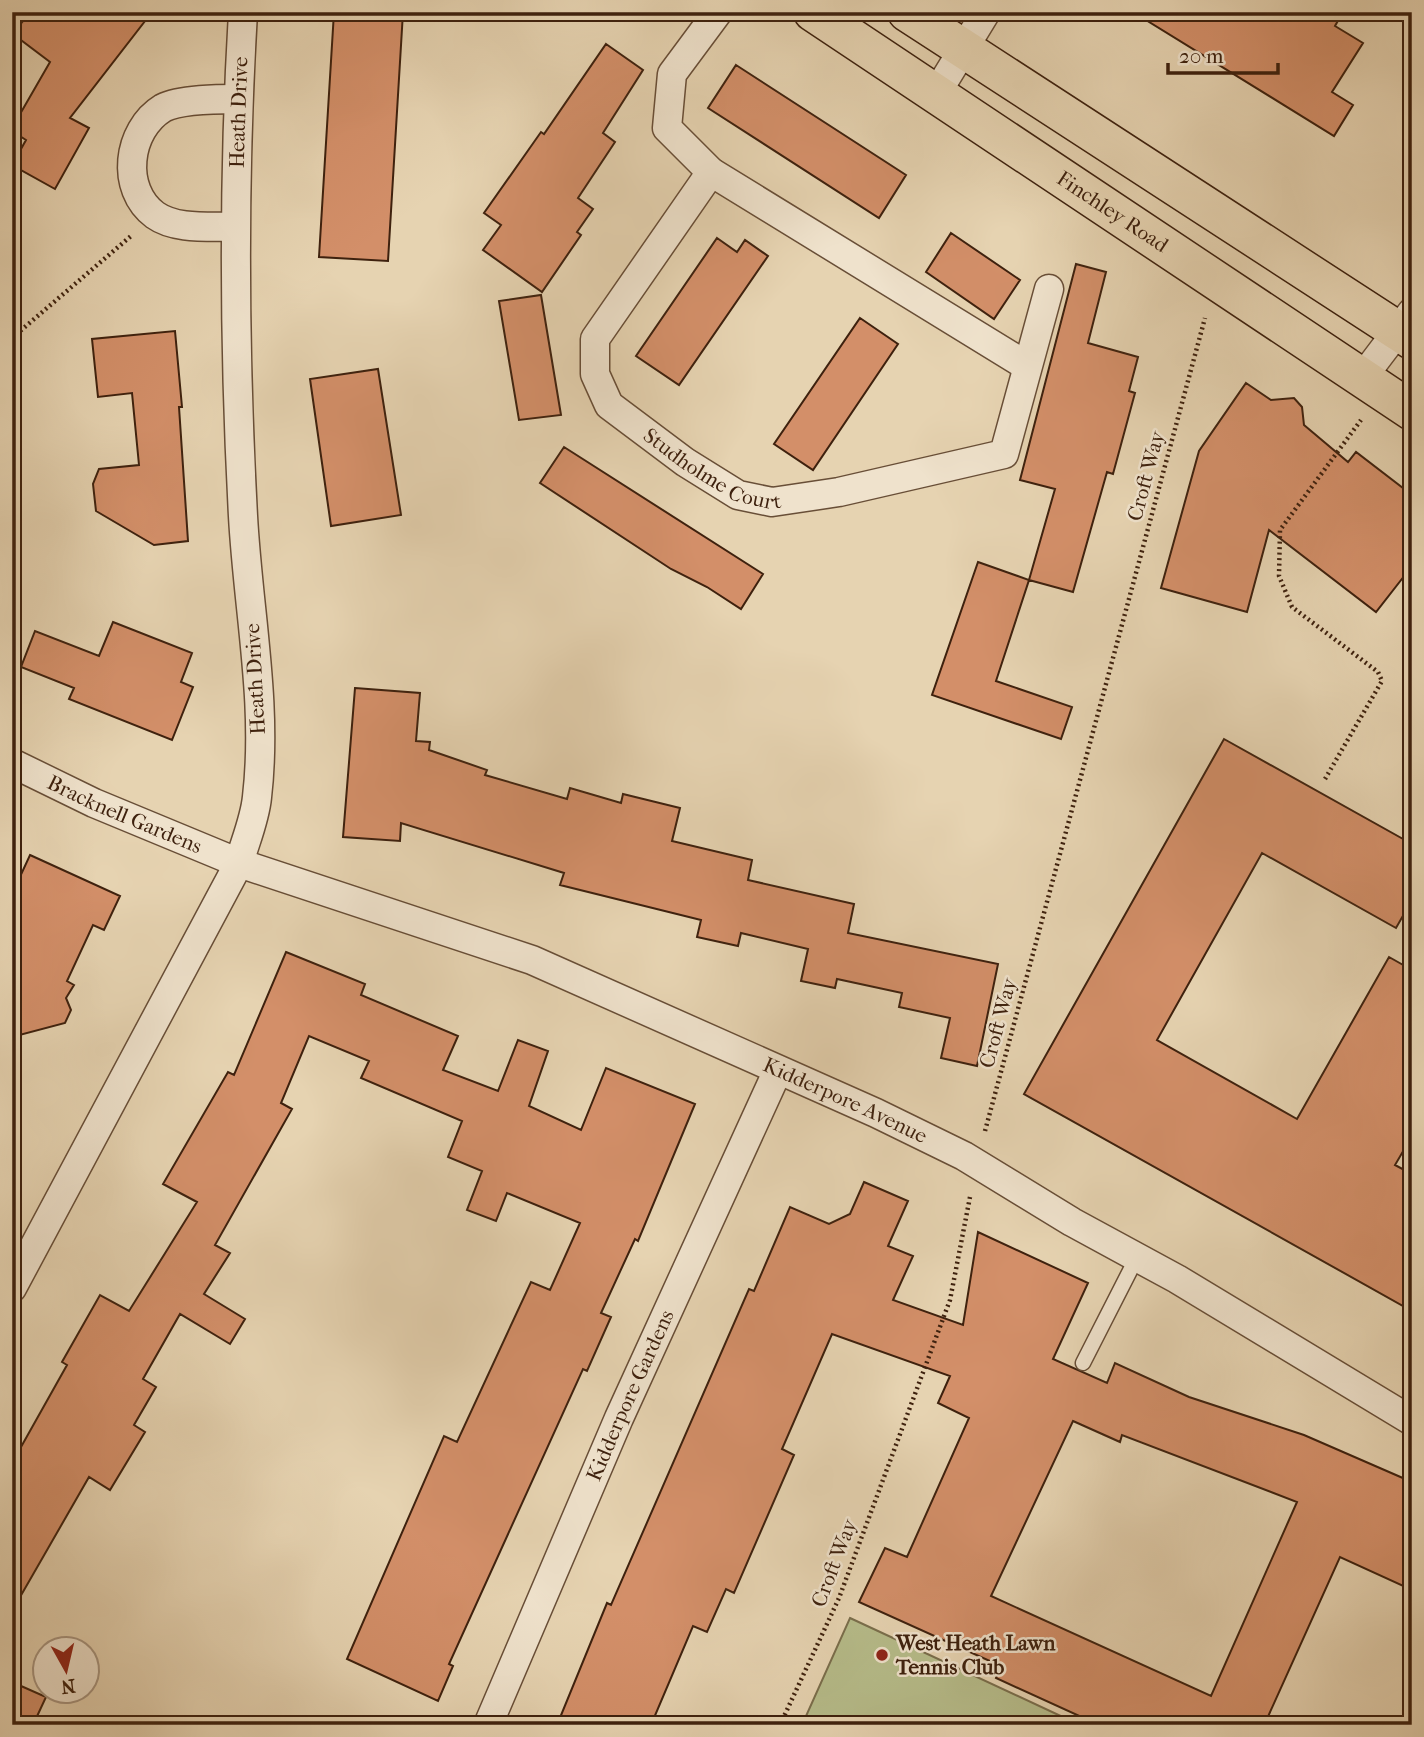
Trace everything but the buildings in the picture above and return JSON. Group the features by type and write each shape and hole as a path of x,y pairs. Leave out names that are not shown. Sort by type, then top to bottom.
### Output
{"highway":[{"name":"Finchley Road","path":"813,12 1386,393"},
{"path":"906,12 1407,328"}],"street":[{"name":"Heath Drive","path":"12,1288 239,863 257,799 260,714 243,519 234,228 243,12"},
{"path":"718,12 672,74 667,128 711,172 1027,366"},
{"path":"936,94 986,12"},
{"path":"234,228 176,224 155,215 140,197 130,172 134,147 149,120 165,107 210,99 238,99"},
{"name":"Studholme Court","path":"711,172 594,339 595,374 609,405 685,462 738,495 772,502 838,492 1004,454 1049,289"},
{"path":"1386,393 1407,328"},
{"name":"Bracknell Gardens","path":"12,763 94,803 239,863"},
{"name":"Kidderpore Avenue","path":"239,863 532,960 876,1113 976,1164 1412,1420"},
{"name":"Kidderpore Gardens","path":"488,1725 619,1418 778,1070"}],"lane":[{"path":"1083,1363 1137,1257"}],"path":[{"path":"12,338 155,215"},
{"name":"Croft Way","path":"780,1725 839,1598 950,1300 976,1164 1206,315"},
{"path":"1325,779 1382,681 1378,672 1292,607 1279,576 1280,530 1386,393"}],"green space":[{"name":"West Heath Lawn Tennis Club","path":"850,1618 1080,1725 802,1725"}],"place":[{"name":"West Heath Lawn Tennis Club","path":"882,1655"}]}
